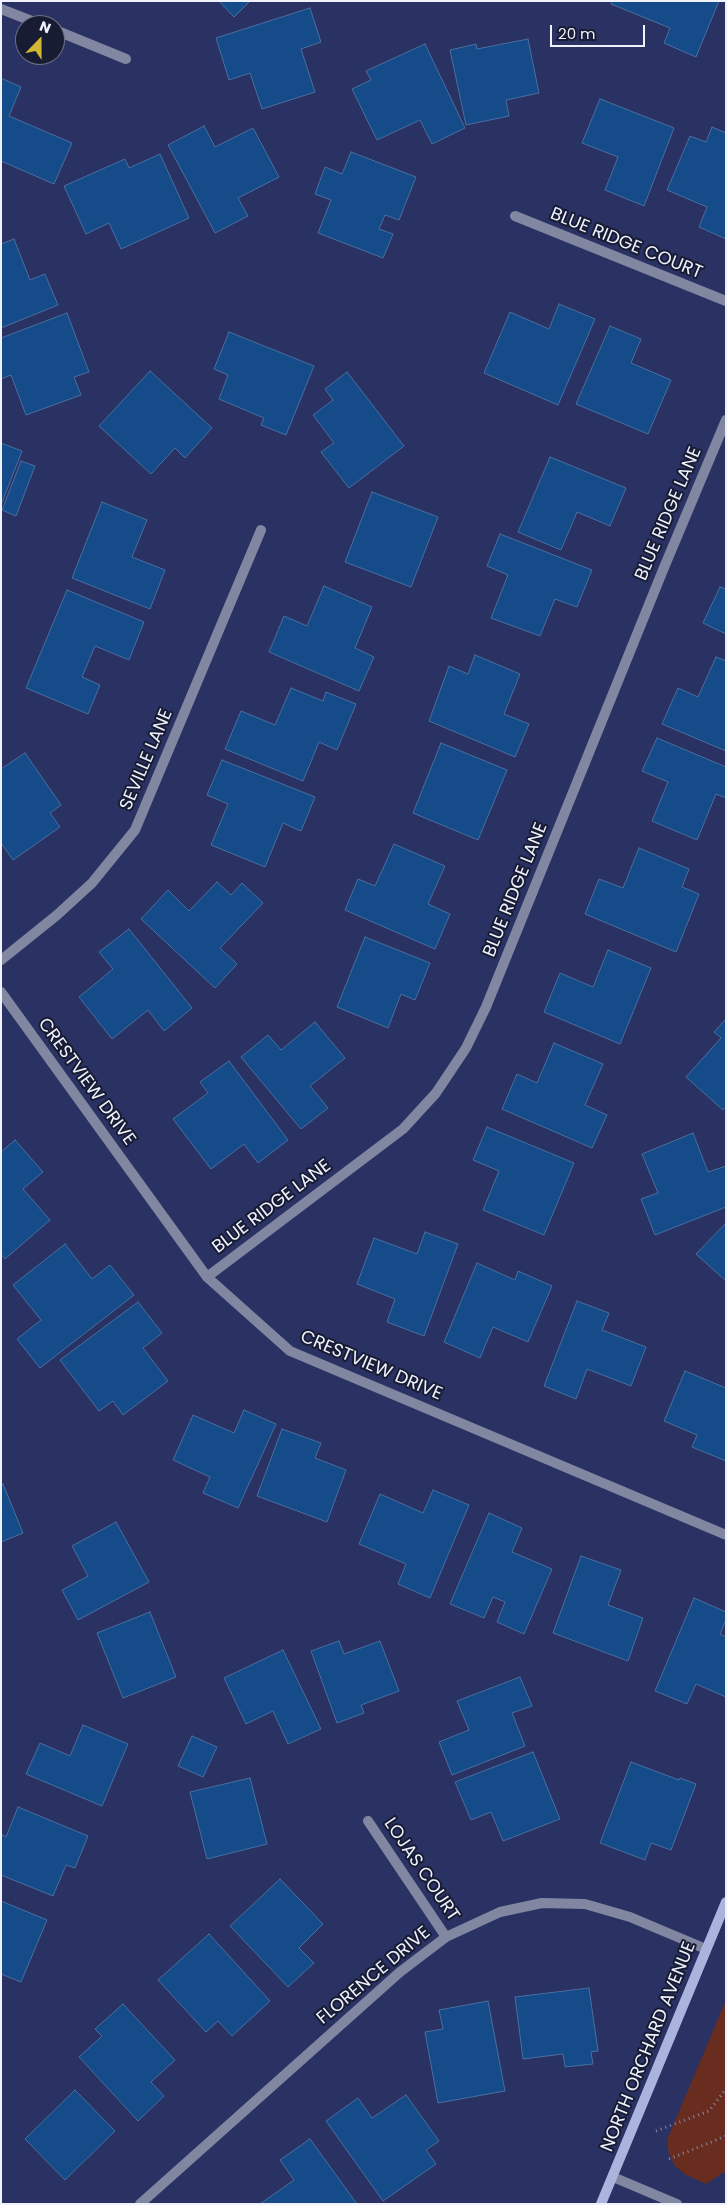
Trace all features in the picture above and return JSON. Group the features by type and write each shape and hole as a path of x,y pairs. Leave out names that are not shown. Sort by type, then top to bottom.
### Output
{"street":[{"path":"1,9 16,15"},
{"path":"65,34 126,59"},
{"name":"BLUE RIDGE COURT","path":"514,216 726,301"},
{"name":"BLUE RIDGE LANE","path":"207,1277 402,1129 436,1093 466,1048 486,1007 659,579 726,420"},
{"name":"SEVILLE LANE","path":"1,960 58,915 92,883 136,830 261,530"},
{"name":"CRESTVIEW DRIVE","path":"1,992 207,1277 290,1351 726,1535"},
{"name":"LOJAS COURT","path":"368,1821 446,1937"},
{"name":"NORTH ORCHARD AVENUE","path":"602,2204 726,1902"},
{"name":"FLORENCE DRIVE","path":"140,2204 400,1972 446,1937 500,1912 542,1903 586,1904 630,1917 706,1949"},
{"path":"613,2177 677,2204"}],"path":[{"path":"629,2141 709,2111 726,2089"},
{"path":"668,2159 726,2136"}],"shaded area":[{"path":"726,2000 726,2171 706,2184 686,2175 675,2166 669,2154 667,2140"}],"building":[{"path":"219,1 250,1 234,17"},
{"path":"612,1 719,1 696,57 664,43 670,28 611,4"},
{"path":"310,8 321,42 301,49 315,92 262,109 250,73 229,80 216,38"},
{"path":"528,39 539,93 506,100 509,116 466,125 450,50 476,44 477,49"},
{"path":"425,44 465,128 432,144 420,120 377,140 352,89 371,80 366,71"},
{"path":"1,78 21,87 9,116 72,143 54,184 1,161"},
{"path":"600,99 674,128 644,206 605,190 618,157 582,143"},
{"path":"204,126 215,147 253,128 279,177 238,198 248,216 215,233 168,145"},
{"path":"712,127 726,133 726,239 699,227 707,207 667,190 690,136 706,142"},
{"path":"351,152 416,177 399,220 385,215 379,229 393,234 383,258 318,233 331,200 315,194 325,167 342,174"},
{"path":"160,154 189,218 121,249 109,223 86,234 64,186 125,159 129,168"},
{"path":"14,239 30,280 45,274 58,305 1,328 1,244"},
{"path":"559,304 595,319 558,405 484,373 510,312 549,329"},
{"path":"67,313 89,372 74,377 81,395 26,415 11,375 1,379 1,338"},
{"path":"610,326 641,339 631,363 671,380 648,434 576,404"},
{"path":"229,332 314,366 286,435 261,425 264,418 219,399 228,375 214,369"},
{"path":"150,371 212,428 185,458 175,448 151,474 99,426"},
{"path":"347,372 404,446 349,488 321,452 334,443 313,415 333,400 325,389"},
{"path":"1,443 22,451 1,505"},
{"path":"550,457 626,488 610,526 577,512 561,550 518,532"},
{"path":"21,461 35,466 16,516 2,510"},
{"path":"372,492 438,517 411,587 345,562"},
{"path":"102,502 147,520 132,557 165,570 150,609 72,578"},
{"path":"500,534 592,570 577,607 555,599 540,636 491,618 508,575 487,566"},
{"path":"324,586 372,607 355,648 374,657 359,691 269,652 284,616 307,626"},
{"path":"720,587 726,589 726,634 703,623"},
{"path":"67,590 144,622 129,660 95,646 82,677 100,685 88,714 26,688"},
{"path":"475,655 520,674 504,714 529,724 515,757 429,721 449,666 468,674"},
{"path":"716,657 726,661 726,751 662,724 678,688 698,697"},
{"path":"291,688 323,701 326,692 356,704 337,750 319,742 303,781 225,749 241,711 275,725"},
{"path":"657,738 726,767 726,798 716,794 697,840 652,821 668,782 642,771"},
{"path":"441,743 507,770 478,840 413,813"},
{"path":"25,753 61,805 50,813 60,827 13,860 1,843 1,769"},
{"path":"222,760 315,797 301,831 283,823 265,867 211,845 228,804 207,795"},
{"path":"394,844 445,866 428,904 450,914 435,949 345,910 358,879 375,886"},
{"path":"639,848 689,869 682,887 699,894 676,952 585,914 599,879 623,888"},
{"path":"217,882 231,895 242,883 263,903 220,948 237,964 215,988 141,919 168,890 189,911"},
{"path":"129,929 192,1008 164,1031 148,1010 112,1039 79,997 113,969 99,952"},
{"path":"365,937 430,963 415,1000 401,994 388,1028 337,1007"},
{"path":"608,950 651,968 620,1044 544,1012 560,973 593,987"},
{"path":"726,1019 726,1107 723,1110 686,1077 721,1038 714,1032"},
{"path":"315,1022 345,1058 310,1086 328,1108 301,1129 241,1057 268,1035 281,1050"},
{"path":"554,1043 603,1064 585,1105 607,1115 592,1148 502,1109 517,1074 537,1083"},
{"path":"229,1061 288,1140 258,1163 244,1144 211,1169 173,1119 208,1093 200,1082"},
{"path":"487,1127 574,1163 544,1235 483,1210 499,1171 473,1160"},
{"path":"693,1133 708,1172 726,1166 726,1207 655,1235 641,1199 658,1193 642,1154"},
{"path":"15,1140 43,1172 23,1189 50,1220 5,1259 1,1254 1,1152"},
{"path":"726,1223 726,1281 696,1254"},
{"path":"425,1232 458,1244 424,1336 387,1322 395,1299 357,1284 374,1238 417,1254"},
{"path":"65,1244 92,1279 110,1265 134,1295 40,1368 17,1339 41,1320 13,1285"},
{"path":"477,1263 515,1280 518,1271 552,1286 528,1342 493,1327 480,1358 444,1342"},
{"path":"577,1301 609,1313 602,1330 646,1347 631,1386 587,1369 576,1399 544,1386"},
{"path":"138,1302 162,1333 143,1348 168,1381 123,1415 113,1401 99,1411 60,1360"},
{"path":"685,1371 726,1388 726,1461 692,1447 697,1435 664,1421"},
{"path":"244,1410 276,1424 238,1508 203,1493 210,1477 173,1460 193,1415 234,1433"},
{"path":"282,1429 321,1443 315,1458 346,1470 327,1522 257,1496"},
{"path":"3,1484 23,1533 1,1542 1,1485"},
{"path":"433,1490 469,1505 430,1598 398,1584 406,1564 359,1544 380,1494 423,1513"},
{"path":"489,1513 522,1528 512,1552 552,1569 524,1634 497,1622 505,1602 493,1597 484,1618 450,1604"},
{"path":"116,1522 149,1582 78,1620 62,1590 88,1576 72,1546"},
{"path":"581,1556 621,1570 608,1605 643,1618 628,1661 553,1633"},
{"path":"694,1598 726,1612 726,1620 720,1634 726,1637 726,1697 696,1684 687,1704 655,1691"},
{"path":"150,1612 176,1677 123,1698 97,1633"},
{"path":"339,1641 344,1654 380,1641 399,1691 361,1705 364,1713 337,1723 311,1651"},
{"path":"283,1650 321,1729 288,1744 273,1711 246,1724 224,1678"},
{"path":"520,1677 532,1706 512,1713 525,1746 452,1775 439,1742 469,1730 457,1701"},
{"path":"83,1725 128,1744 102,1806 26,1774 40,1743 70,1756"},
{"path":"192,1736 217,1747 203,1777 178,1766"},
{"path":"533,1752 560,1819 503,1841 491,1812 471,1820 455,1782"},
{"path":"631,1762 679,1780 680,1778 696,1784 671,1850 651,1843 645,1860 600,1843"},
{"path":"250,1778 267,1844 207,1859 190,1792"},
{"path":"18,1807 88,1836 75,1868 66,1865 53,1896 1,1875 1,1834 6,1837"},
{"path":"280,1879 323,1924 299,1948 314,1963 288,1987 230,1926"},
{"path":"1,1901 47,1920 21,1982 1,1974"},
{"path":"209,1934 270,2001 232,2036 218,2021 206,2032 158,1980"},
{"path":"589,1988 598,2051 591,2052 593,2064 565,2067 563,2054 523,2059 515,1997"},
{"path":"488,2001 505,2091 438,2103 425,2032 443,2029 439,2010"},
{"path":"123,2004 175,2060 151,2082 164,2096 138,2121 79,2057 102,2036 95,2029"},
{"path":"75,2090 115,2131 65,2180 25,2139"},
{"path":"406,2095 439,2141 426,2150 436,2164 383,2201 326,2121 358,2098 372,2118"},
{"path":"310,2139 357,2204 260,2204 294,2180 280,2160"}]}
